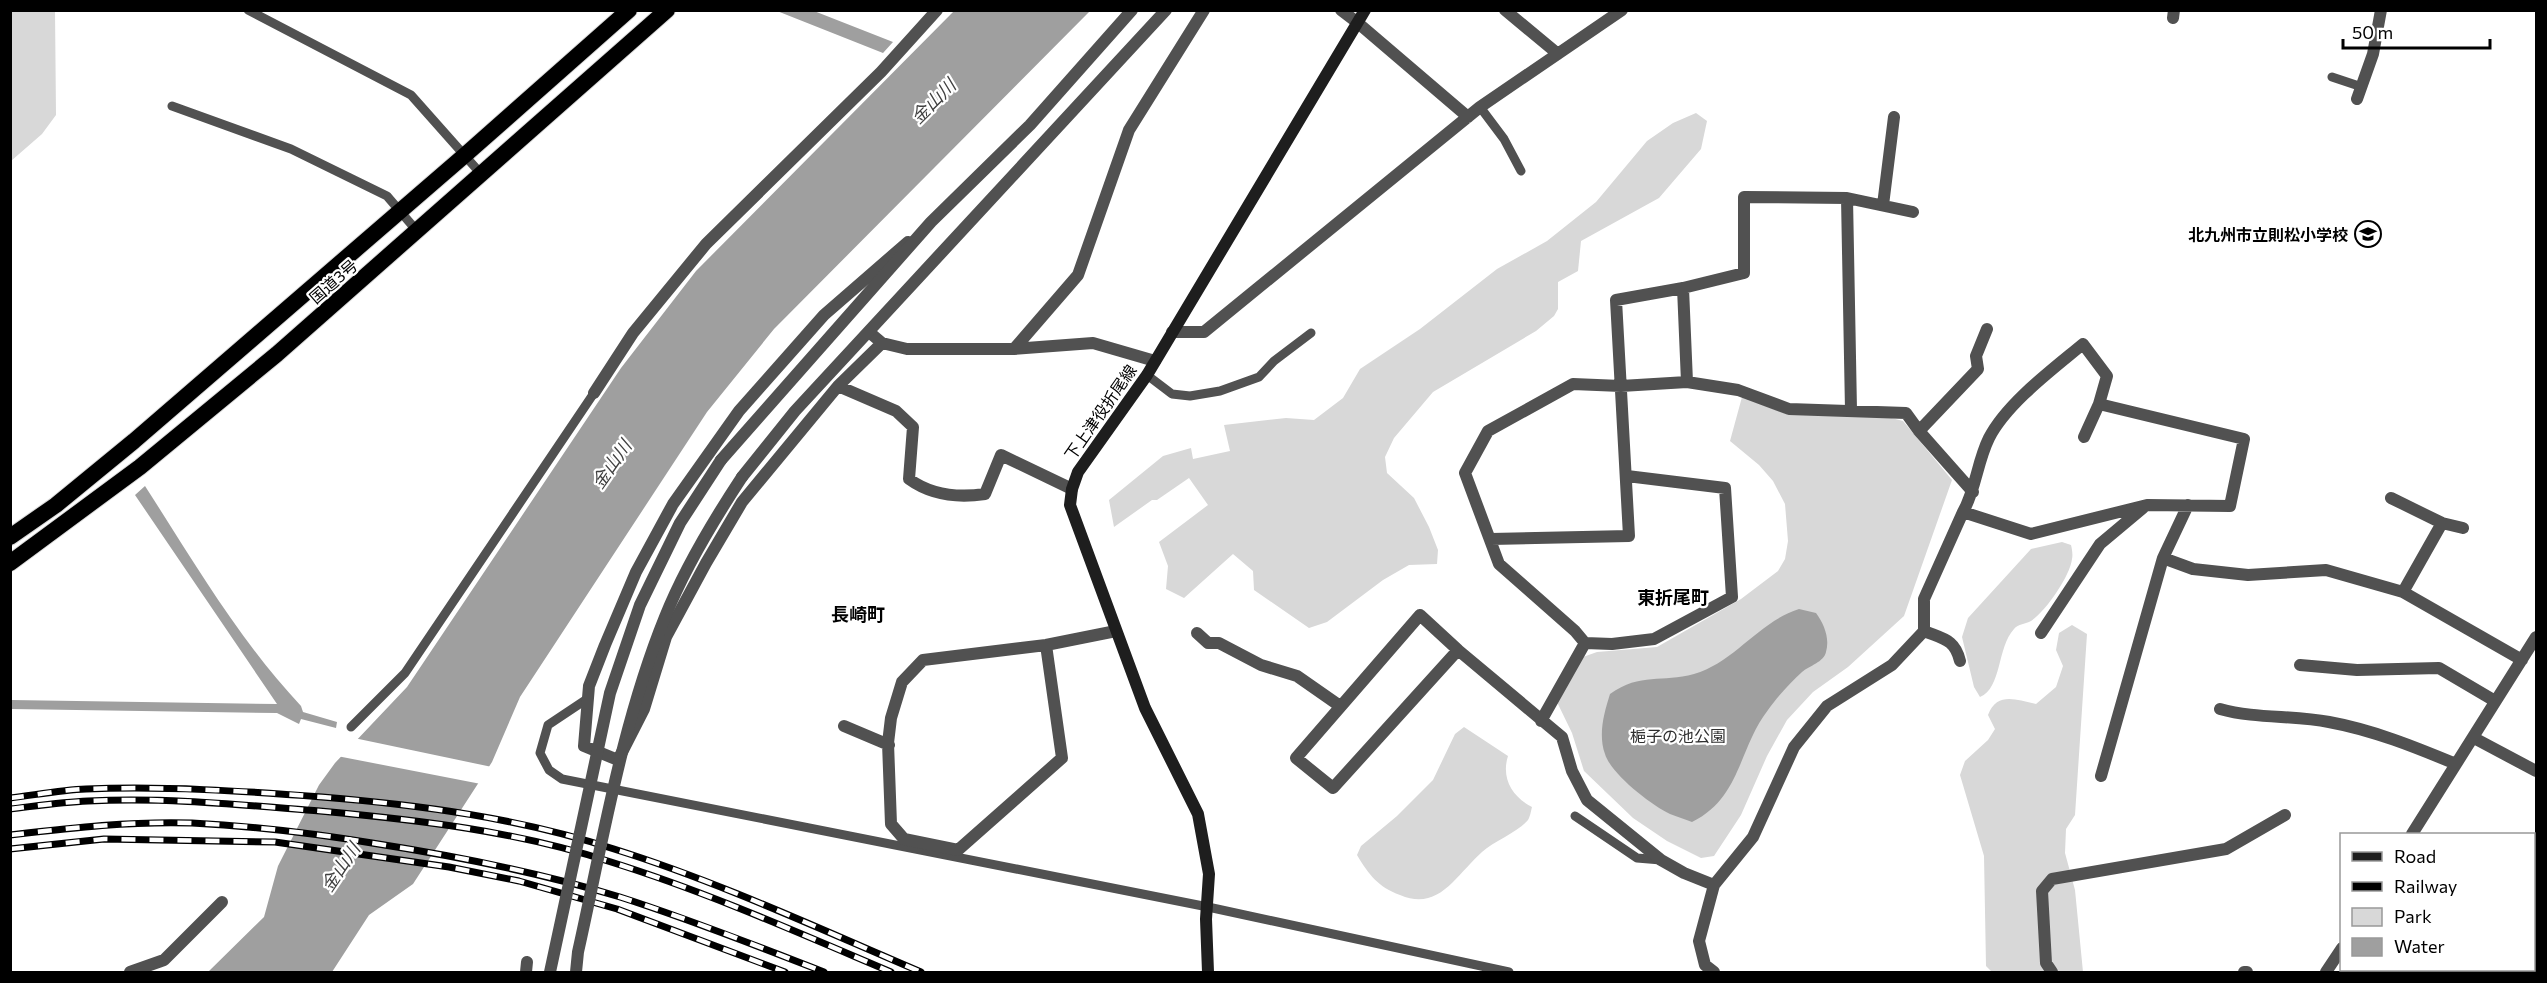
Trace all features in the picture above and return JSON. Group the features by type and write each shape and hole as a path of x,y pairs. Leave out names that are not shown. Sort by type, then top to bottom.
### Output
{"highway":[{"name":"国道3号","path":"10,537 56,505 134,441 465,156 629,10"},
{"name":"国道3号","path":"10,563 140,467 276,354 667,10"}],"main road":[{"name":"下上津役折尾線","path":"1071,489 1078,472 1147,375 1365,10"},
{"path":"1071,489 1070,505 1145,708 1198,814 1209,874 1208,972"}],"street":[{"path":"594,393 633,333 706,244 881,72 937,10"},
{"path":"882,343 838,386 742,502 666,637 644,709 618,760 584,746 587,699 604,645 636,572 673,504 739,411 824,315 931,222 1030,125 1132,10"},
{"path":"576,972 581,940 637,697 666,615 709,528 742,477 795,411 1166,10"},
{"path":"1014,349 1078,275 1129,130 1204,10"},
{"path":"1341,10 1468,117"},
{"path":"1505,10 1557,54"},
{"path":"1172,332 1204,332 1480,107 1622,10"},
{"path":"2359,93 2373,54 2381,10"},
{"path":"1883,206 1894,117"},
{"path":"1491,539 1629,536 1616,300 1683,288 1744,273 1744,197 1847,198 1913,212"},
{"path":"1847,198 1851,410"},
{"path":"550,972 610,693 645,595 680,522 721,460 931,222"},
{"path":"1683,288 1687,382"},
{"path":"1919,431 1978,369 1976,356 1987,329"},
{"path":"869,332 882,343 906,350 1014,349 1093,343 1155,361"},
{"path":"1714,972 1705,964 1699,941 1714,885 1753,837 1794,747 1827,706 1892,665 1924,631 1924,599 1973,492 1989,439 2003,418 2033,385 2083,344 2107,376 2099,404 2084,437"},
{"path":"1627,476 1725,488 1732,597 1654,639 1612,644 1585,643 1575,631 1499,564 1465,474 1488,431 1573,384 1621,386 1687,382 1738,390 1789,409 1906,414 1973,492"},
{"path":"838,386 896,411 913,427 909,479 921,488 961,498 984,494 1001,455 1071,489"},
{"path":"1963,512 2031,534 2147,505 2230,506 2244,439 2099,404"},
{"path":"2391,498 2442,523 2463,528"},
{"path":"2041,633 2100,543 2147,505"},
{"path":"2102,777 2163,558 2188,505"},
{"path":"2403,592 2442,523"},
{"path":"2163,558 2193,569 2248,575 2326,570 2403,592 2522,660"},
{"path":"1458,650 1333,788 1296,758 1420,615 1458,650 1563,737 1572,771 1587,800 1661,860 1684,873 1714,885"},
{"path":"1924,631 1950,641 1957,648 1960,661"},
{"path":"1046,645 1062,758 958,850 904,839 891,824 889,745 891,718 902,682 923,660 1046,645 1116,632"},
{"path":"1197,633 1208,643 1219,643 1261,665 1297,676 1340,706"},
{"path":"2413,833 2536,637"},
{"path":"1542,721 1585,643"},
{"path":"2300,665 2357,670 2439,668 2495,701"},
{"path":"2220,709 2259,716 2329,722 2387,737 2456,764"},
{"path":"844,726 889,745"},
{"path":"2474,738 2536,771"},
{"path":"2052,972 2046,963 2042,891 2052,879 2226,849 2285,815"},
{"path":"130,972 164,960 222,902"},
{"path":"2326,972 2340,951"}],"lane":[{"path":"248,10 411,95 482,175"},
{"path":"2332,77 2359,93"},
{"path":"172,106 291,149 387,196 417,231"},
{"path":"1480,107 1504,139 1521,171"},
{"path":"1147,375 1172,394 1190,396 1220,391 1259,377 1274,361 1311,333"},
{"path":"351,727 405,673 594,393"},
{"path":"587,699 548,725 540,753 549,770 562,779 1208,906 1509,972"},
{"path":"1575,816 1637,858 1661,860"}],"green space":[{"path":"11,10 55,11 56,115 42,134 11,161"},
{"path":"1696,113 1707,121 1701,149 1659,198 1581,241 1578,271 1558,282 1558,309 1554,316 1536,331 1433,392 1394,438 1385,457 1387,473 1414,498 1438,550 1437,564 1409,565 1383,580 1327,622 1309,628 1254,590 1253,571 1233,554 1184,598 1166,589 1168,566 1159,542 1208,505 1189,478 1157,500 1152,500 1114,527 1109,500 1163,456 1191,448 1193,459 1230,451 1224,425 1286,418 1314,420 1343,398 1360,369 1420,329 1497,269 1547,241 1596,202 1647,141 1673,123"},
{"name":"梔子の池公園","path":"1742,397 1789,415 1880,415 1903,421 1952,480 1904,616 1848,667 1813,692 1787,720 1767,756 1741,815 1714,856 1701,858 1667,841 1633,818 1584,771 1572,733 1557,702 1583,657 1597,652 1657,647 1741,599 1778,571 1785,559 1788,541 1785,504 1773,481 1759,465 1730,441"},
{"path":"2062,542 2071,545 2072,556 2067,574 2050,601 2037,616 2014,629 2005,646 1992,685 1980,697 1974,687 1962,637 1968,618 2031,549"},
{"path":"2072,625 2087,634 2075,815 2066,829 2065,853 2075,890 2083,972 1992,972 1986,966 1984,856 1960,775 1965,761 1988,740 1995,729 1988,715 1992,707 2008,699 2036,704 2056,687 2063,666 2056,650 2059,633"},
{"path":"1464,727 1508,756 1507,779 1519,798 1532,807 1528,820 1482,852 1455,880 1436,895 1426,899 1414,899 1400,895 1375,879 1357,855 1361,846 1397,816 1433,780 1455,734"}],"water":[{"path":"777,11 814,11 893,42 883,53"},
{"name":"金山川","path":"954,11 1090,11 774,329 707,412 520,697 492,762 413,884 369,915 332,972 208,972 264,917 278,866 319,785 335,763 407,687 621,368 696,271"},
{"path":"145,486 218,600 257,654 301,706 303,712 337,722 336,728 301,719 299,724 277,713 11,709 11,700 277,704 135,495"},
{"path":"1799,609 1816,613 1822,622 1827,642 1825,655 1802,672 1772,705 1758,725 1730,786 1708,812 1692,822 1670,814 1653,804 1615,771 1605,754 1602,739 1604,716 1610,694 1621,687 1642,680 1682,677 1709,668 1722,661 1771,623"}],"pier":[{"path":"354,738 492,767 481,784 337,756"}],"railway":[{"path":"10,798 86,789 204,790 359,800 470,814 578,838 653,862 769,907 921,972"},
{"path":"10,809 88,801 204,802 394,818 467,828 575,851 647,874 752,914 891,972"},
{"path":"10,835 124,824 192,823 282,830 403,848 528,872 620,897 824,972"},
{"path":"10,849 104,839 275,842 449,867 519,881 617,909 785,972"}],"place":[{"name":"北九州市立則松小学校","path":"2368,234"}],"district":[{"name":"東折尾町","path":"1673,597"},
{"name":"長崎町","path":"858,614"}]}
